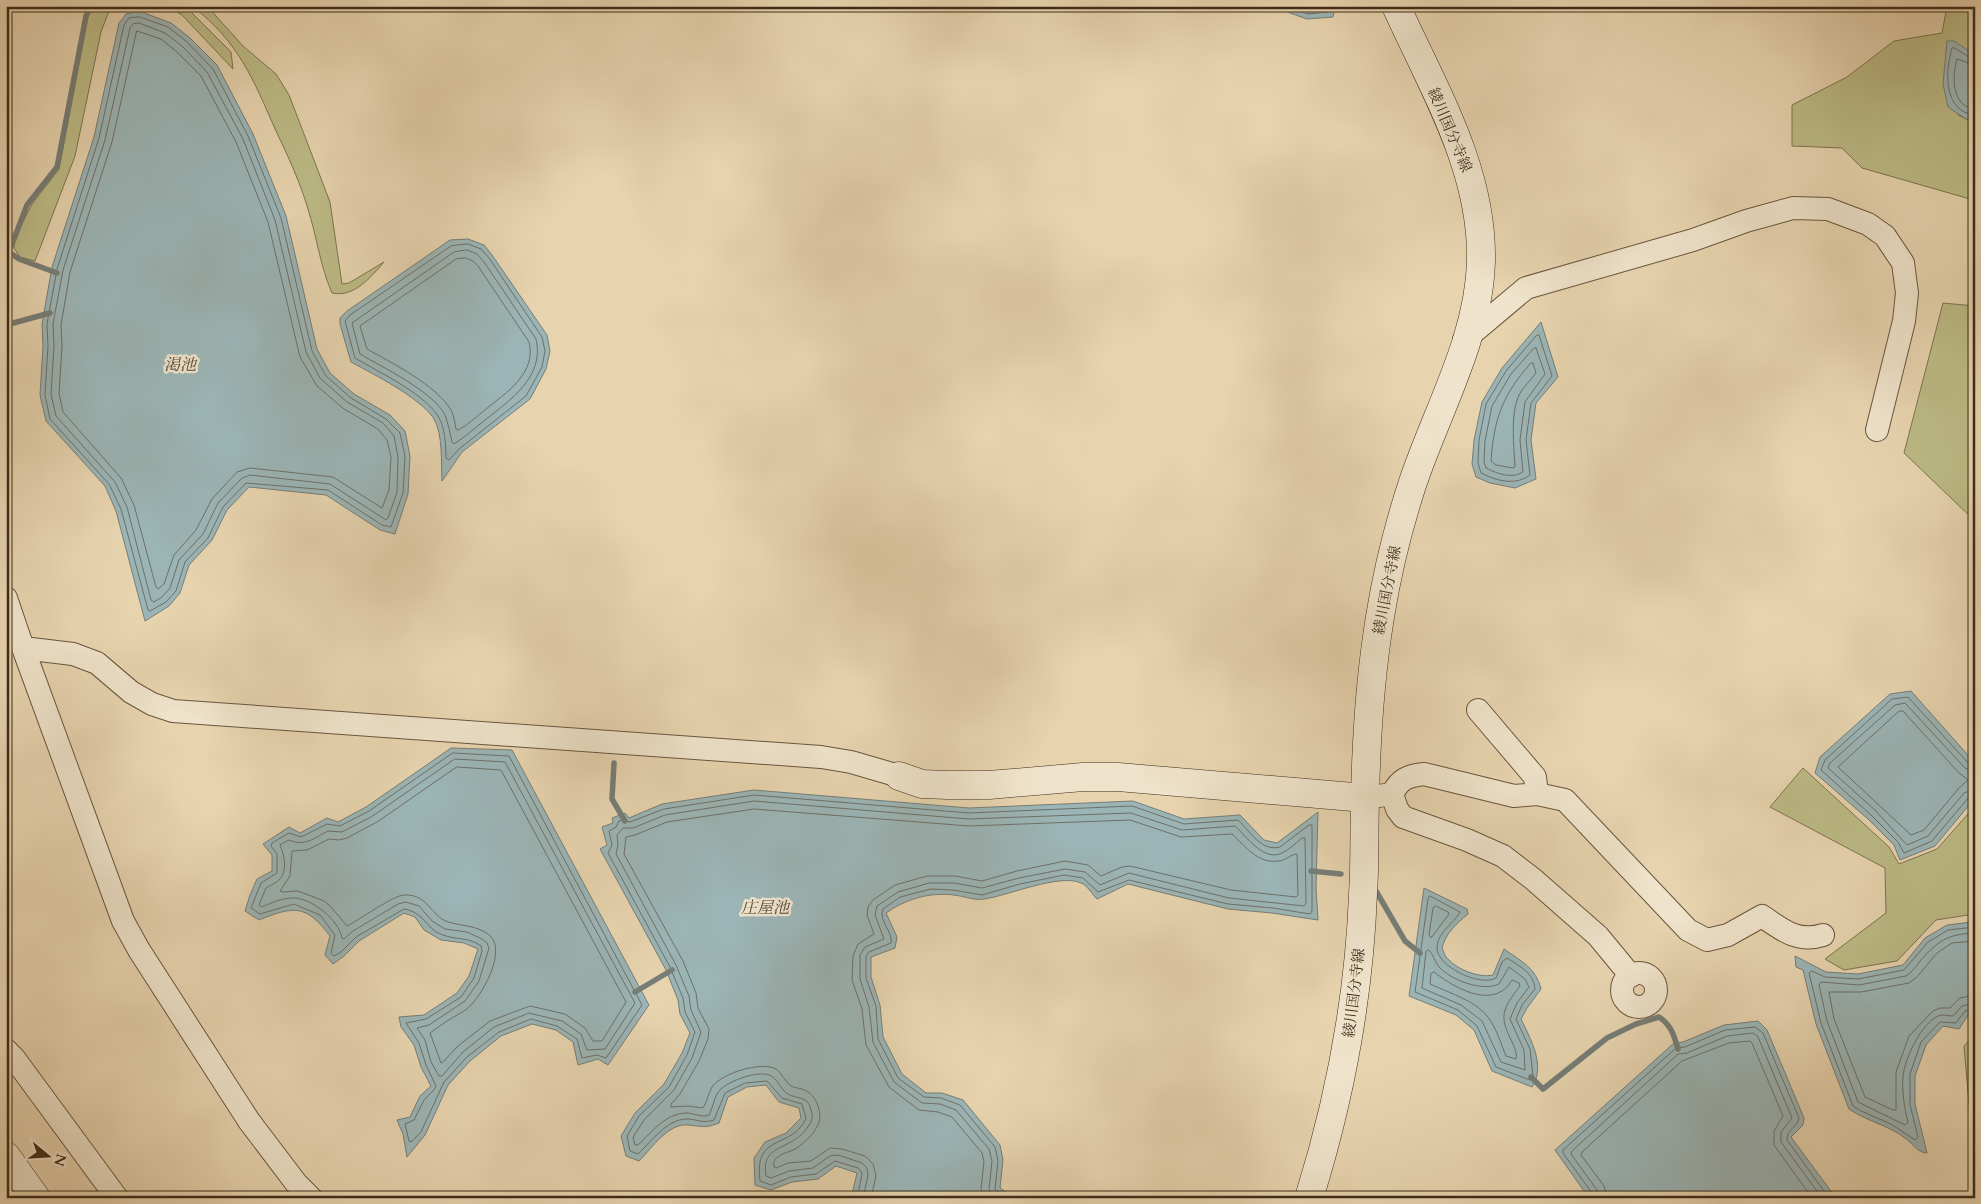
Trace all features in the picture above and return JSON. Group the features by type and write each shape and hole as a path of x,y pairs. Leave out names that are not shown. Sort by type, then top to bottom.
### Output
{"main road":[{"name":"綾川国分寺線","path":"1310,1197 1330,1126 1346,1054 1357,981 1363,895 1369,701 1380,616 1393,552 1412,485 1458,344 1478,293 1481,262 1480,228 1474,190 1461,148 1396,6"},
{"path":"899,776 922,784 948,785 989,785 1083,776 1118,777 1365,798"},
{"path":"8,1163 36,1198"}],"street":[{"path":"1458,344 1526,288 1693,240 1746,221 1793,208 1828,209 1868,224 1885,236 1903,264 1908,293 1904,321 1877,430"},
{"path":"6,598 123,922 138,950 249,1121 296,1183 312,1198"},
{"path":"23,648 73,654 97,663 131,692 152,704 173,711 821,757 851,762 899,776"},
{"path":"1478,710 1535,777 1537,794"},
{"path":"1631,976 1598,936 1533,879 1503,856 1467,840 1403,817 1397,809 1392,794 1398,783 1411,775 1424,774 1514,796 1537,794 1565,800 1688,930 1707,940 1728,935 1762,916 1789,934 1813,938 1824,935"},
{"path":"1365,798 1392,794"},
{"path":"6,1050 14,1058 116,1198"}],"shaded area":[{"path":"94,6 111,6 101,32 75,156 35,261 20,257 14,248 15,237 32,204 59,169 88,16"},
{"path":"167,6 183,6 188,9 231,52 233,69 182,15"},
{"path":"192,6 207,6 243,46 276,74 289,95 330,202 342,284 349,283 384,262 368,280 355,289 340,294 332,293 324,272 301,189 252,78 222,33"},
{"path":"1947,6 1975,6 1975,55 1954,42 1958,115 1966,119 1975,120 1975,207 1970,199 1862,168 1842,148 1792,146 1792,105 1847,77 1894,41 1942,33"},
{"path":"1943,303 1975,306 1975,521 1904,453"},
{"path":"1803,768 1889,847 1899,864 1937,849 1975,806 1975,914 1936,920 1897,961 1844,970 1825,959 1886,913 1885,868 1770,807"},
{"path":"1975,1034 1975,1175 1964,1046"}],"water":[{"path":"1270,6 1335,6 1333,17 1307,19"},
{"name":"渇池","path":"139,11 171,23 189,37 217,65 253,134 286,216 317,349 330,373 354,394 390,415 405,431 410,456 408,494 395,534 380,530 326,495 249,487 227,510 212,540 189,565 180,593 169,606 145,621 116,511 105,486 46,421 40,395 43,346 42,324 52,267 94,137 119,23 126,14"},
{"path":"1947,41 1954,41 1975,55 1975,120 1966,119 1948,107 1943,84"},
{"path":"468,239 484,245 492,255 547,335 550,351 546,369 530,399 462,452 442,481 439,432 434,419 428,411 408,395 351,362 340,318 347,311 450,240"},
{"path":"1541,322 1558,377 1536,403 1531,440 1536,479 1515,488 1490,483 1476,477 1472,464 1474,440 1482,402 1502,368"},
{"path":"1911,691 1975,763 1975,798 1935,846 1900,860 1894,845 1868,819 1815,773 1820,757 1890,694"},
{"path":"451,748 512,750 649,1005 608,1065 598,1059 578,1065 573,1042 556,1030 532,1024 501,1036 470,1061 448,1085 425,1135 407,1157 403,1134 397,1120 410,1117 420,1096 431,1086 421,1067 414,1045 401,1027 399,1017 424,1015 457,993 469,976 478,949 464,943 441,940 424,930 415,917 404,913 359,941 333,964 325,955 330,936 314,918 306,913 291,910 259,920 245,911 257,879 272,871 272,855 263,844 289,827 300,833 327,818 338,822 366,807"},
{"name":"庄屋池","path":"754,790 969,808 1133,801 1184,819 1240,815 1264,840 1277,843 1318,812 1316,887 1318,920 1228,909 1128,884 1097,899 1083,884 1072,881 1047,883 981,899 945,894 927,896 910,900 886,913 897,937 895,948 871,957 871,977 880,1005 883,1037 902,1074 926,1093 942,1093 963,1100 1000,1145 1003,1160 1000,1188 1015,1198 851,1198 857,1173 836,1166 818,1179 792,1182 771,1190 755,1185 754,1158 765,1142 786,1133 801,1118 799,1108 779,1102 766,1085 747,1087 728,1097 719,1123 706,1127 681,1125 667,1132 639,1161 626,1156 621,1136 635,1113 664,1084 682,1053 690,1033 680,1014 678,1000 666,970 600,849 607,845 602,827 613,823 612,818 625,813 629,818 662,804"},
{"path":"1424,888 1467,909 1468,914 1452,929 1442,948 1446,957 1452,963 1463,970 1475,974 1493,975 1504,949 1522,961 1536,976 1541,989 1521,1019 1533,1044 1537,1062 1538,1070 1532,1087 1492,1071 1474,1030 1456,1015 1409,996"},
{"path":"1975,922 1975,1013 1968,1015 1959,1029 1943,1026 1926,1045 1915,1076 1915,1104 1927,1153 1924,1153 1898,1134 1849,1109 1816,1024 1803,970 1796,967 1795,956 1826,972 1858,974 1903,965 1925,938 1947,925"},
{"path":"1758,1021 1767,1030 1804,1118 1803,1125 1791,1137 1836,1198 1589,1198 1555,1150 1674,1043 1683,1042 1724,1025"}],"waterway":[{"path":"57,273 19,259 9,252 27,205 57,167 86,16 91,6"},
{"path":"6,325 50,313"},
{"path":"614,763 612,799 625,821"},
{"path":"1311,871 1341,874"},
{"path":"1376,891 1405,941 1420,953"},
{"path":"635,992 672,970"},
{"path":"1531,1077 1543,1089 1607,1038 1636,1024 1659,1017 1672,1031 1678,1049"}]}
